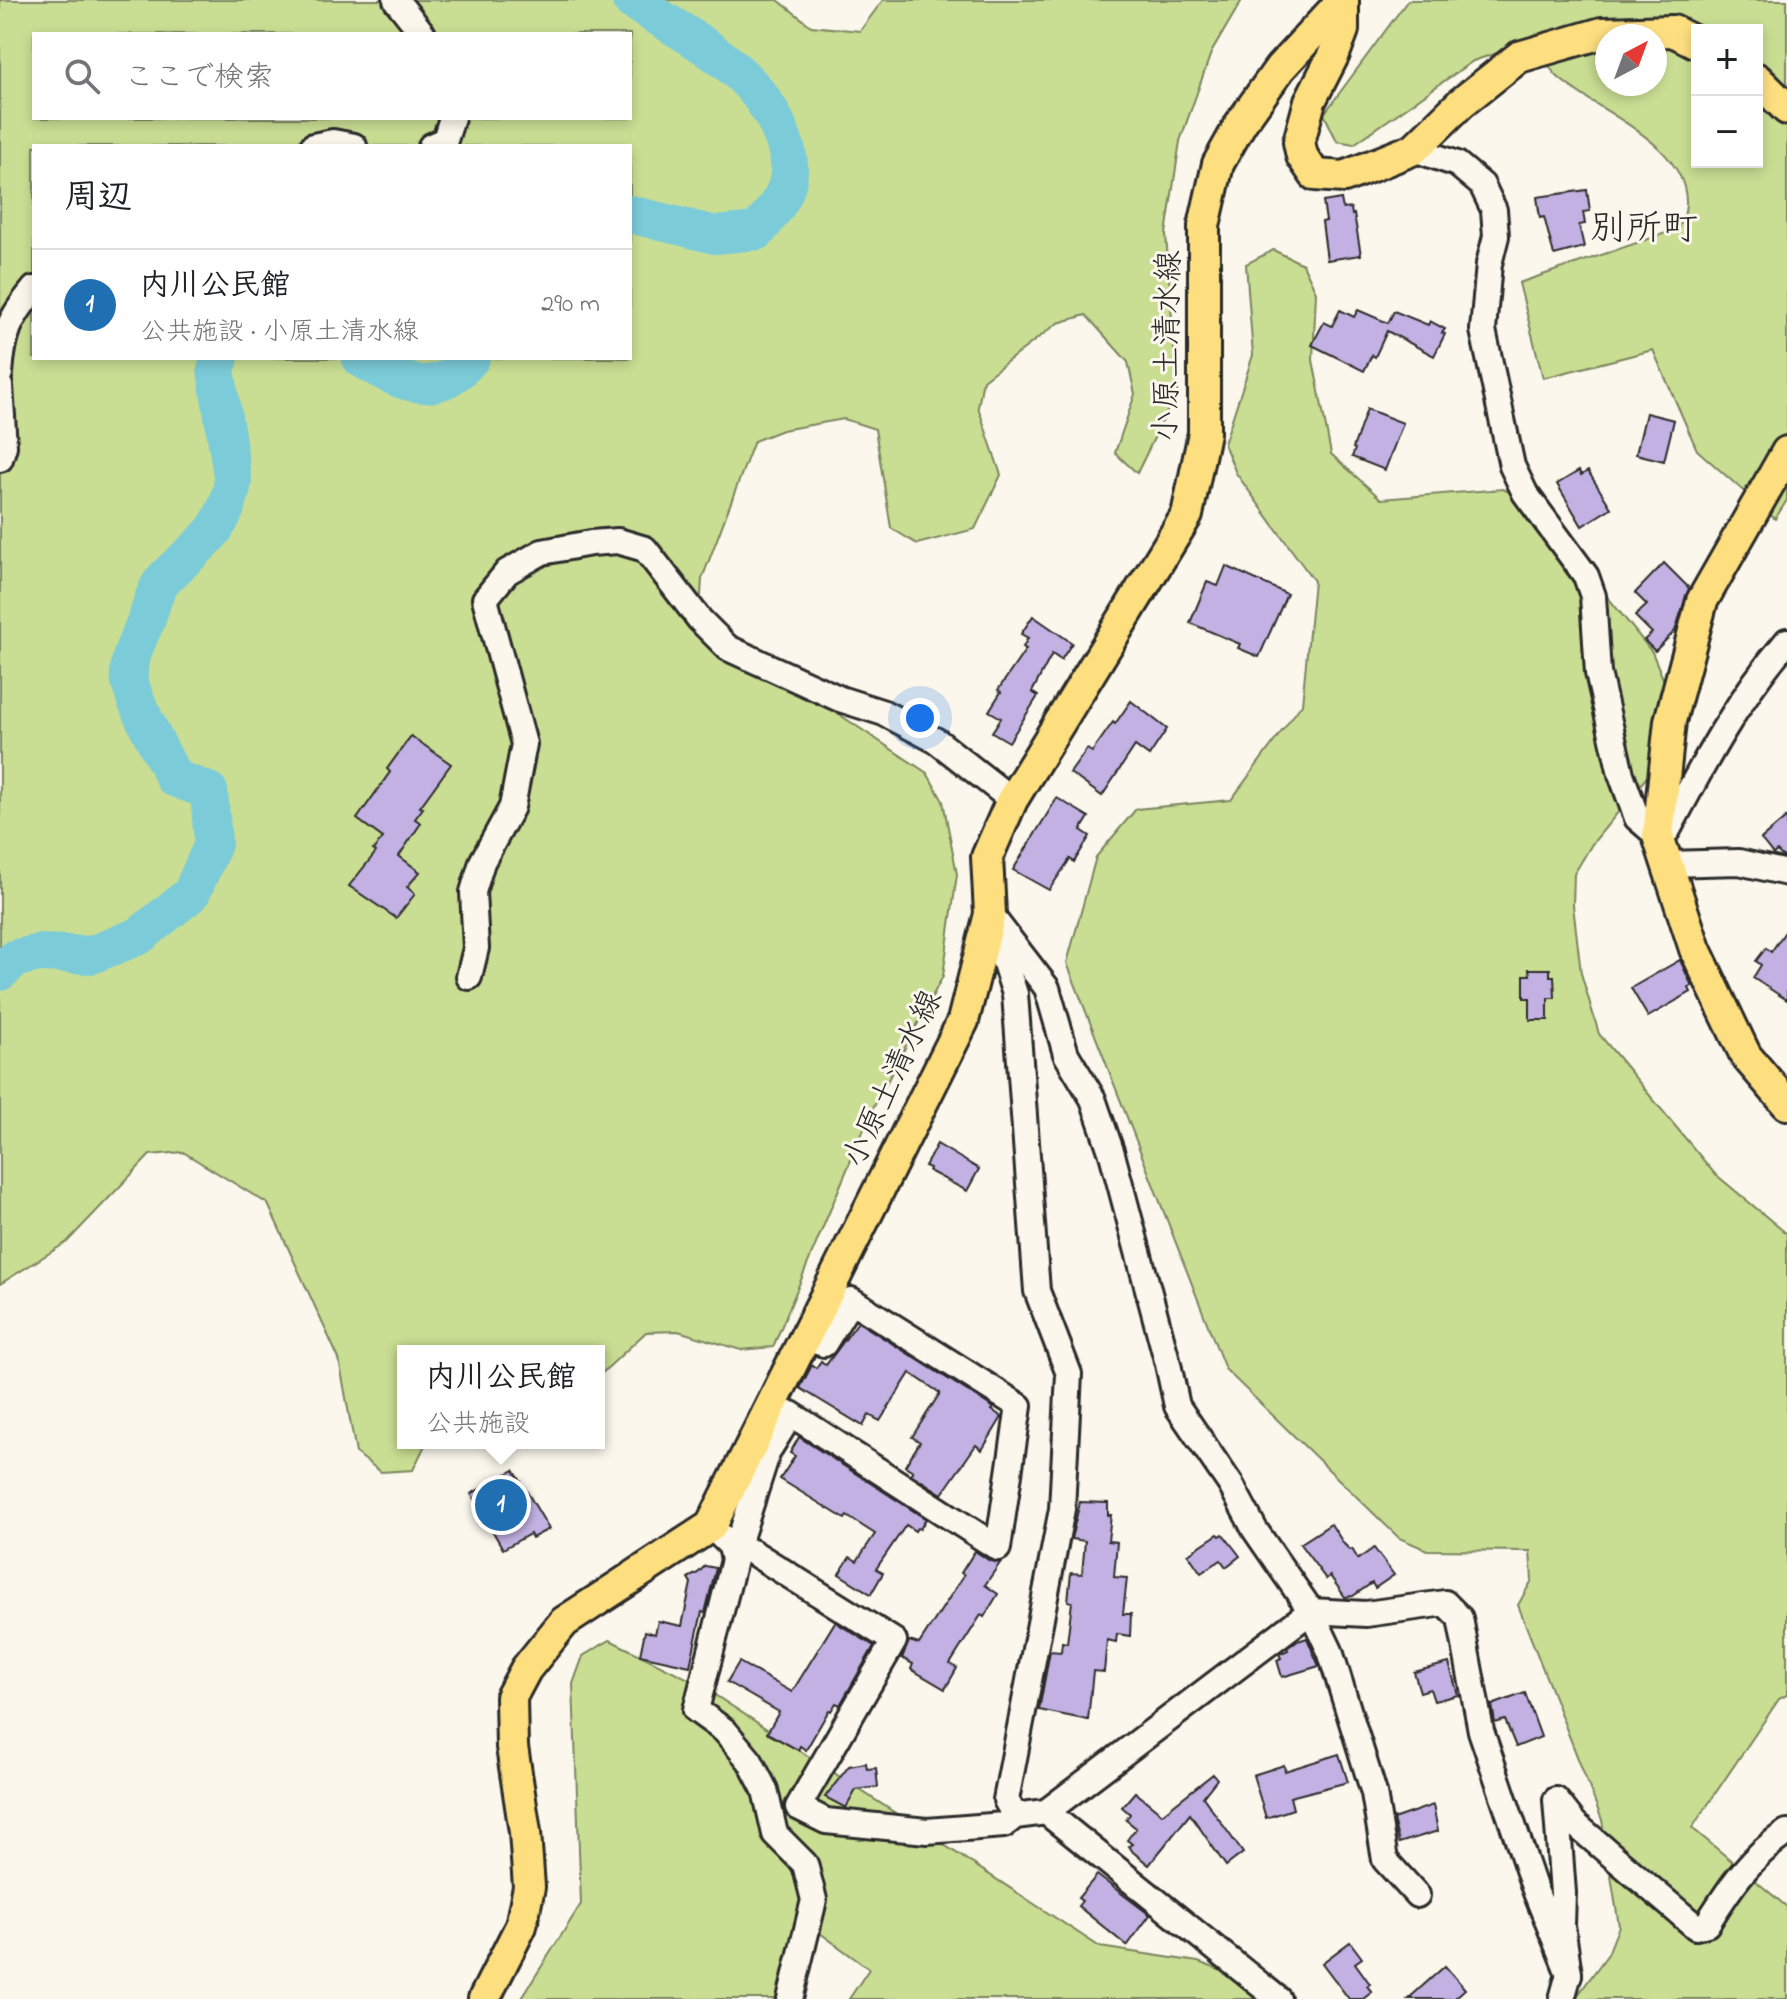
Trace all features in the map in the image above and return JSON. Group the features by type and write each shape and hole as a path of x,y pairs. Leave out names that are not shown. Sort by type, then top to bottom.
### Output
{"main road":[{"name":"小原土清水線","path":"1343,0 1343,30 1310,101 1299,142 1302,156 1315,175 1344,177 1414,149 1461,103 1519,57 1602,33 1673,31 1691,40"},
{"name":"小原土清水線","path":"721,1536 805,1338 963,1021 990,914 987,857 1012,800 1187,515 1204,433 1204,226 1218,164 1241,123 1280,68 1343,0"},
{"path":"1763,85 1787,109"},
{"path":"1787,452 1702,601 1670,721 1663,850 1695,949 1746,1056 1787,1104"},
{"path":"484,1999 521,1926 529,1887 525,1832 512,1747 511,1697 526,1669 564,1622 721,1536"}],"street":[{"path":"396,0 421,32"},
{"path":"436,144 445,140 451,120"},
{"path":"323,144 344,144"},
{"path":"1414,149 1457,164 1482,185 1494,210 1496,236 1489,264 1483,330 1512,466 1525,493 1586,576 1593,596 1598,673 1621,774 1637,818 1663,850 1787,873"},
{"path":"0,373 2,341 17,310 32,291"},
{"path":"0,386 4,446 0,459"},
{"path":"469,977 476,948 473,892 482,862 512,807 524,744 485,599 507,572 542,552 618,541 645,549 700,620 728,648 840,699 884,713 924,734 1012,800"},
{"path":"1663,850 1668,830 1705,759 1765,667 1787,641"},
{"path":"990,914 1047,988 1066,1054 1093,1099 1112,1154 1177,1406 1231,1485 1255,1530 1311,1611 1330,1651 1374,1793 1385,1860 1417,1895"},
{"path":"990,914 1015,994 1037,1291 1069,1374 1062,1509 1006,1800 1015,1816"},
{"path":"721,1536 742,1532 768,1451 791,1414 998,1548 1019,1406 851,1300 824,1344 805,1338"},
{"path":"721,1536 752,1552 894,1641 798,1807 826,1821 927,1831 1004,1825 1015,1816 1046,1812 1311,1611 1366,1614 1445,1603 1460,1618 1481,1731 1535,1890 1569,1974"},
{"path":"721,1536 734,1560 696,1710 725,1731 750,1761 765,1790 775,1834 805,1864 814,1900 790,1999"},
{"path":"1562,1999 1569,1974 1562,1925 1563,1893 1556,1800 1575,1824 1696,1927 1707,1924 1761,1849 1787,1832"},
{"path":"1046,1812 1278,1999"}],"green space":[{"path":"0,0 778,0 811,26 860,31 883,0 1242,0 1211,53 1180,141 1166,234 1177,391 1137,473 1115,453 1135,394 1128,362 1086,315 1058,323 983,380 978,407 1001,475 975,529 917,544 891,528 875,429 844,419 782,430 754,441 702,579 700,611 740,661 822,703 927,773 943,801 957,874 943,976 871,1112 773,1347 741,1350 678,1331 646,1332 605,1370 605,1345 397,1345 397,1449 423,1449 413,1470 381,1472 356,1453 339,1359 268,1204 183,1152 150,1155 67,1242 0,1284"},
{"path":"1408,0 1787,0 1787,500 1775,519 1697,450 1653,350 1543,378 1519,283 1675,230 1685,211 1682,182 1672,162 1656,146 1558,77 1533,41 1473,61 1354,144 1337,141 1324,114"},
{"path":"1273,250 1303,264 1316,292 1313,360 1331,454 1381,499 1503,489 1532,503 1652,652 1664,681 1661,745 1650,773 1592,844 1574,874 1573,905 1581,973 1599,1034 1714,1173 1787,1234 1787,1695 1779,1699 1692,1828 1787,1907 1787,1999 1575,1999 1608,1954 1619,1926 1602,1820 1518,1605 1532,1580 1530,1551 1427,1550 1399,1538 1225,1369 1067,963 1096,857 1136,809 1231,800 1302,704 1314,581 1236,473 1224,444 1253,355 1246,264"},
{"path":"610,1640 695,1682 1100,1947 1198,1962 1293,1999 849,1999 869,1969 809,1925 792,1999 521,1999 581,1904 573,1684 583,1656"}],"building":[{"path":"1587,190 1590,211 1583,212 1585,224 1579,225 1584,247 1554,255 1544,217 1540,218 1537,197"},
{"path":"1341,199 1343,209 1351,208 1354,214 1361,255 1327,260 1323,202"},
{"path":"1340,310 1354,317 1358,310 1388,323 1394,311 1428,325 1430,321 1445,329 1442,333 1445,334 1434,356 1387,331 1375,357 1372,355 1364,371 1312,345 1324,322 1332,326"},
{"path":"1367,409 1403,423 1385,470 1352,457"},
{"path":"1646,413 1674,420 1664,461 1636,454"},
{"path":"1579,471 1581,475 1588,471 1611,508 1582,526 1557,484"},
{"path":"1664,563 1689,588 1675,631 1655,651 1644,640 1652,633 1635,616 1647,605 1635,593"},
{"path":"1226,566 1287,594 1259,657 1238,648 1240,644 1190,623 1207,582 1218,586"},
{"path":"1033,616 1072,643 1061,660 1052,654 1032,692 1038,696 1009,742 992,732 1001,718 989,711 1001,692 998,690 1026,649 1023,647 1028,638 1021,634"},
{"path":"1131,701 1167,729 1149,756 1135,746 1102,796 1070,773 1087,749 1092,752"},
{"path":"411,736 451,764 420,807 423,808 415,819 421,823 399,856 420,872 407,887 415,894 396,918 349,886 383,838 357,819"},
{"path":"1057,798 1089,817 1081,830 1090,836 1074,862 1070,859 1049,890 1013,870"},
{"path":"1787,817 1787,858 1777,851 1773,854 1761,839"},
{"path":"1787,929 1787,1000 1753,978 1761,965 1756,961 1766,948 1771,952"},
{"path":"1680,960 1692,986 1689,988 1691,992 1648,1017 1631,988"},
{"path":"1529,969 1550,969 1550,976 1554,976 1555,998 1548,998 1548,1020 1530,1020 1530,998 1524,998 1524,975 1530,975"},
{"path":"937,1144 979,1169 967,1191 925,1166"},
{"path":"858,1322 994,1408 992,1410 1002,1417 982,1450 976,1445 942,1494 911,1474 913,1471 905,1466 920,1442 912,1437 940,1393 910,1373 880,1421 869,1415 863,1426 800,1388 812,1365 816,1368 821,1361 826,1365"},
{"path":"799,1437 926,1519 915,1531 906,1525 876,1569 883,1573 871,1594 839,1574 850,1557 857,1561 875,1534 780,1479 795,1456 790,1453"},
{"path":"514,1470 549,1529 532,1538 530,1534 503,1549 471,1494"},
{"path":"1080,1502 1108,1503 1108,1515 1111,1515 1108,1541 1117,1542 1114,1577 1127,1578 1123,1614 1131,1614 1130,1636 1117,1634 1116,1642 1107,1640 1104,1672 1093,1671 1088,1720 1039,1710 1050,1651 1061,1652 1062,1642 1067,1643 1072,1602 1068,1601 1071,1573 1082,1574 1085,1541 1071,1539"},
{"path":"1331,1524 1358,1559 1374,1548 1394,1575 1375,1588 1372,1583 1353,1596 1345,1597 1330,1576 1326,1579 1300,1544"},
{"path":"1218,1534 1223,1534 1240,1556 1226,1567 1221,1560 1201,1573 1188,1554"},
{"path":"975,1551 990,1561 1000,1563 985,1585 998,1594 950,1664 957,1668 945,1689 911,1669 913,1664 902,1658 909,1641 919,1644 964,1575 961,1573"},
{"path":"705,1566 716,1568 690,1666 640,1655 645,1631 655,1634 658,1621 682,1626 691,1583 688,1578"},
{"path":"835,1622 874,1646 840,1705 836,1703 829,1710 806,1750 800,1746 798,1750 767,1733 779,1712 727,1682 739,1662 792,1692"},
{"path":"1307,1638 1319,1666 1282,1677 1277,1660 1281,1658 1279,1654 1295,1642"},
{"path":"1449,1663 1458,1695 1434,1701 1430,1689 1420,1692 1414,1672"},
{"path":"1525,1693 1541,1737 1516,1747 1505,1720 1495,1723 1492,1705"},
{"path":"1339,1754 1348,1782 1290,1797 1293,1809 1266,1818 1253,1775 1284,1765 1285,1771"},
{"path":"866,1763 867,1769 876,1768 878,1787 856,1790 846,1808 825,1797 849,1766"},
{"path":"1213,1774 1217,1779 1203,1797 1243,1853 1226,1866 1190,1814 1149,1865 1133,1852 1129,1846 1132,1844 1127,1840 1136,1828 1126,1820 1130,1814 1122,1807 1135,1792 1162,1814"},
{"path":"1433,1805 1438,1831 1399,1843 1393,1819"},
{"path":"1097,1875 1150,1915 1127,1946 1078,1906 1082,1901 1078,1898"},
{"path":"1350,1942 1362,1958 1355,1963 1372,1992 1363,1999 1349,1999 1322,1963"},
{"path":"1445,1966 1465,1989 1454,1999 1408,1999"}],"waterway":[{"path":"631,0 719,56 756,91 771,112 782,136 788,154 789,172 782,197 758,231 715,235 632,214"},
{"path":"0,972 16,958 40,953 91,955 139,936 191,894 213,844 209,791 174,778 139,709 129,671 133,651 158,588 208,538 229,500 233,482 216,370 219,360"},
{"path":"363,360 389,375 417,384 445,380 469,360"}],"place":[{"name":"内川公民館","path":"501,1505"}],"district":[{"name":"別所町","path":"1644,226"}]}
